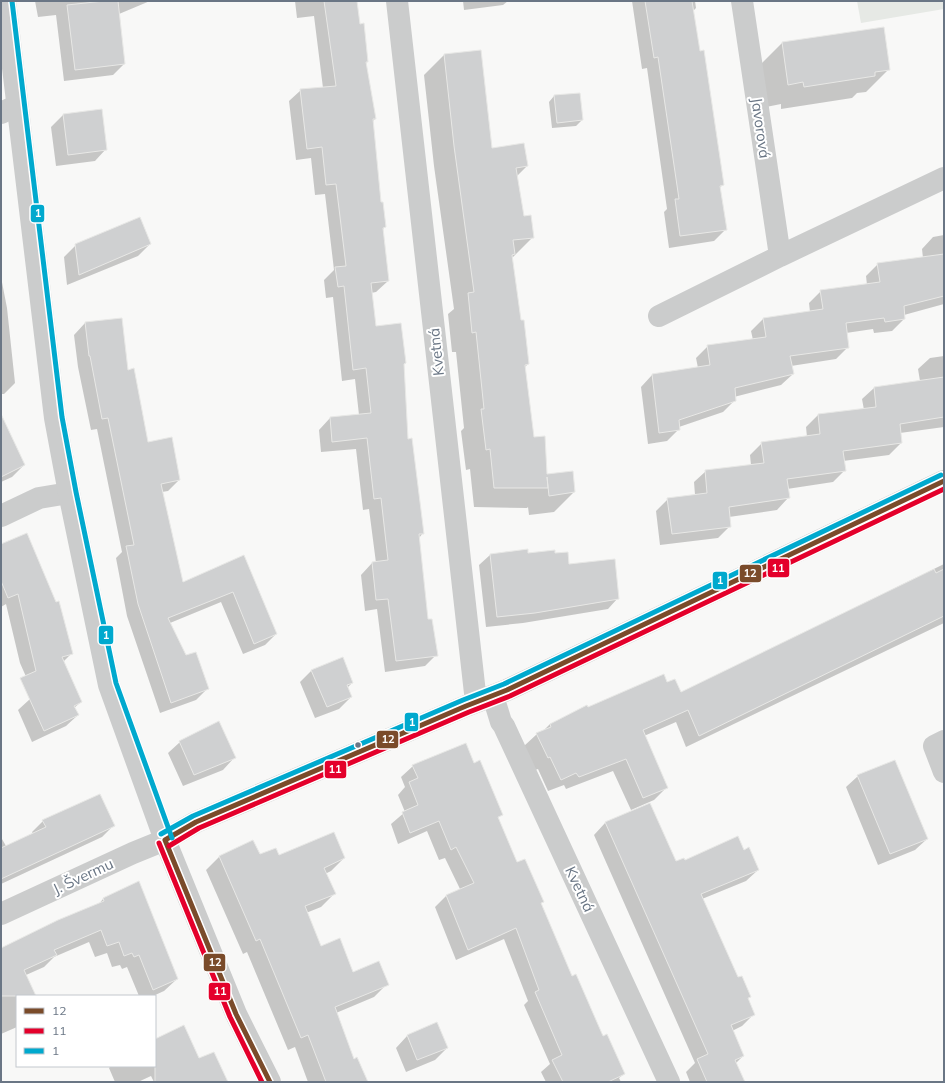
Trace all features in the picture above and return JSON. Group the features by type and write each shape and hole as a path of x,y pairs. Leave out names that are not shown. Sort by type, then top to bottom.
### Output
{"street":[{"path":"5,1 9,109 55,418 109,685 165,840 236,1014 270,1082"},
{"name":"Kvetná","path":"397,1 484,699 504,726 669,1082"},
{"name":"Javorová","path":"742,1 780,256"},
{"path":"659,316 780,256 944,178"},
{"name":"J. Švermu","path":"1,914 133,853 165,840 196,822 484,699 944,481"},
{"path":"1,516 38,498 69,492"},
{"path":"944,741 934,746 944,772"}],"shaded area":[{"path":"857,1 944,1 944,9 861,23"}],"building":[{"path":"118,1 125,64 75,70 67,5"},
{"path":"324,1 357,1 360,24 364,23 368,62 366,62 376,119 373,119 381,202 383,202 386,227 383,228 389,281 371,283 376,326 401,323 406,363 404,364 408,439 412,438 424,534 419,534 428,619 432,619 438,656 396,661 388,599 376,600 372,562 388,560 381,498 374,499 367,438 332,442 330,417 371,413 366,368 353,370 344,286 338,287 335,267 346,266 336,184 326,185 322,147 307,149 300,89 336,86"},
{"path":"645,1 692,1 700,51 704,50 724,185 720,186 727,230 680,236 675,199 679,199 658,57 654,58"},
{"path":"884,27 890,70 875,72 875,76 804,87 803,82 788,85 782,42"},
{"path":"481,50 492,148 524,143 528,166 516,168 524,216 531,215 534,238 513,240 515,254 512,255 521,320 524,320 529,364 525,365 534,437 545,436 547,474 573,471 575,492 549,496 547,477 548,488 494,488 490,449 486,450 481,409 484,409 476,332 472,333 468,293 474,292 454,146 444,54"},
{"path":"580,93 583,120 557,123 554,95"},
{"path":"102,109 107,150 68,155 63,114"},
{"path":"140,217 151,244 79,275 75,244"},
{"path":"944,254 944,296 904,306 905,319 885,322 884,318 846,323 849,348 790,356 794,374 735,388 736,401 679,420 680,430 659,433 652,374 710,365 707,345 766,337 763,318 823,309 820,290 880,282 877,263"},
{"path":"122,318 128,370 134,368 148,442 172,437 180,480 161,484 183,582 244,555 277,634 254,644 233,592 168,618 186,655 196,652 209,689 171,703 138,604 126,546 134,545 108,418 102,419 89,356 85,322"},
{"path":"944,377 944,417 900,424 902,443 843,451 846,471 787,479 790,498 729,507 731,527 672,534 667,498 707,493 705,470 764,463 761,442 820,434 818,414 876,407 874,387"},
{"path":"1,414 25,465 1,477"},
{"path":"27,533 56,602 59,601 73,654 62,657 82,702 74,706 79,715 44,731 20,678 36,671 18,594 8,598 1,581 1,544"},
{"path":"528,549 528,553 555,550 555,553 568,552 569,564 615,559 619,599 535,613 497,617 490,554"},
{"path":"934,569 936,573 944,569 944,616 699,736 688,710 643,730 668,788 643,798 626,759 579,777 576,773 561,780 536,733 551,727 550,724 587,705 588,707 664,674 667,682 675,679 681,692"},
{"path":"343,657 353,683 347,685 352,697 327,707 311,670"},
{"path":"219,721 236,758 194,775 179,741"},
{"path":"466,743 474,763 480,760 503,815 498,817 517,862 525,859 544,902 541,903 572,976 576,974 603,1036 607,1034 625,1074 608,1082 563,1082 552,1060 562,1055 535,992 539,990 516,928 468,950 446,895 474,883 456,847 451,850 439,821 410,833 402,812 418,805 409,782 418,778 412,765"},
{"path":"895,760 928,839 890,854 857,775"},
{"path":"100,794 115,826 1,879 1,848 46,827 42,820"},
{"path":"650,803 676,861 684,858 685,860 738,836 744,850 749,847 759,870 701,894 738,977 742,976 751,997 748,998 755,1015 731,1025 744,1056 735,1060 745,1082 707,1082 697,1059 708,1054 605,822"},
{"path":"334,832 345,858 324,868 336,894 305,906 321,946 340,938 353,972 379,961 389,985 335,1007 354,1059 357,1057 368,1082 326,1082 308,1035 301,1038 260,939 256,941 219,856 253,840 260,854 276,848 279,855"},
{"path":"139,881 178,979 153,990 139,955 134,957 132,953 124,956 119,942 107,946 101,930 54,950 57,955 24,970 36,995 1,996 1,948 58,920 104,901 103,898"},
{"path":"437,1022 448,1048 417,1060 407,1035"},
{"path":"184,1025 199,1058 214,1052 228,1082 155,1082 156,1039"}],"transit line":[{"name":"1","path":"12,1 62,417 76,492 116,683 172,838"},
{"name":"1","path":"161,834 193,816 463,700 504,684 941,475"},
{"name":"12","path":"165,840 196,822 466,706 507,690 944,481"},
{"name":"11","path":"169,846 199,828 469,712 510,696 944,489"},
{"name":"12","path":"165,840 236,1014 270,1082"},
{"name":"11","path":"159,843 230,1017 262,1082"}]}
